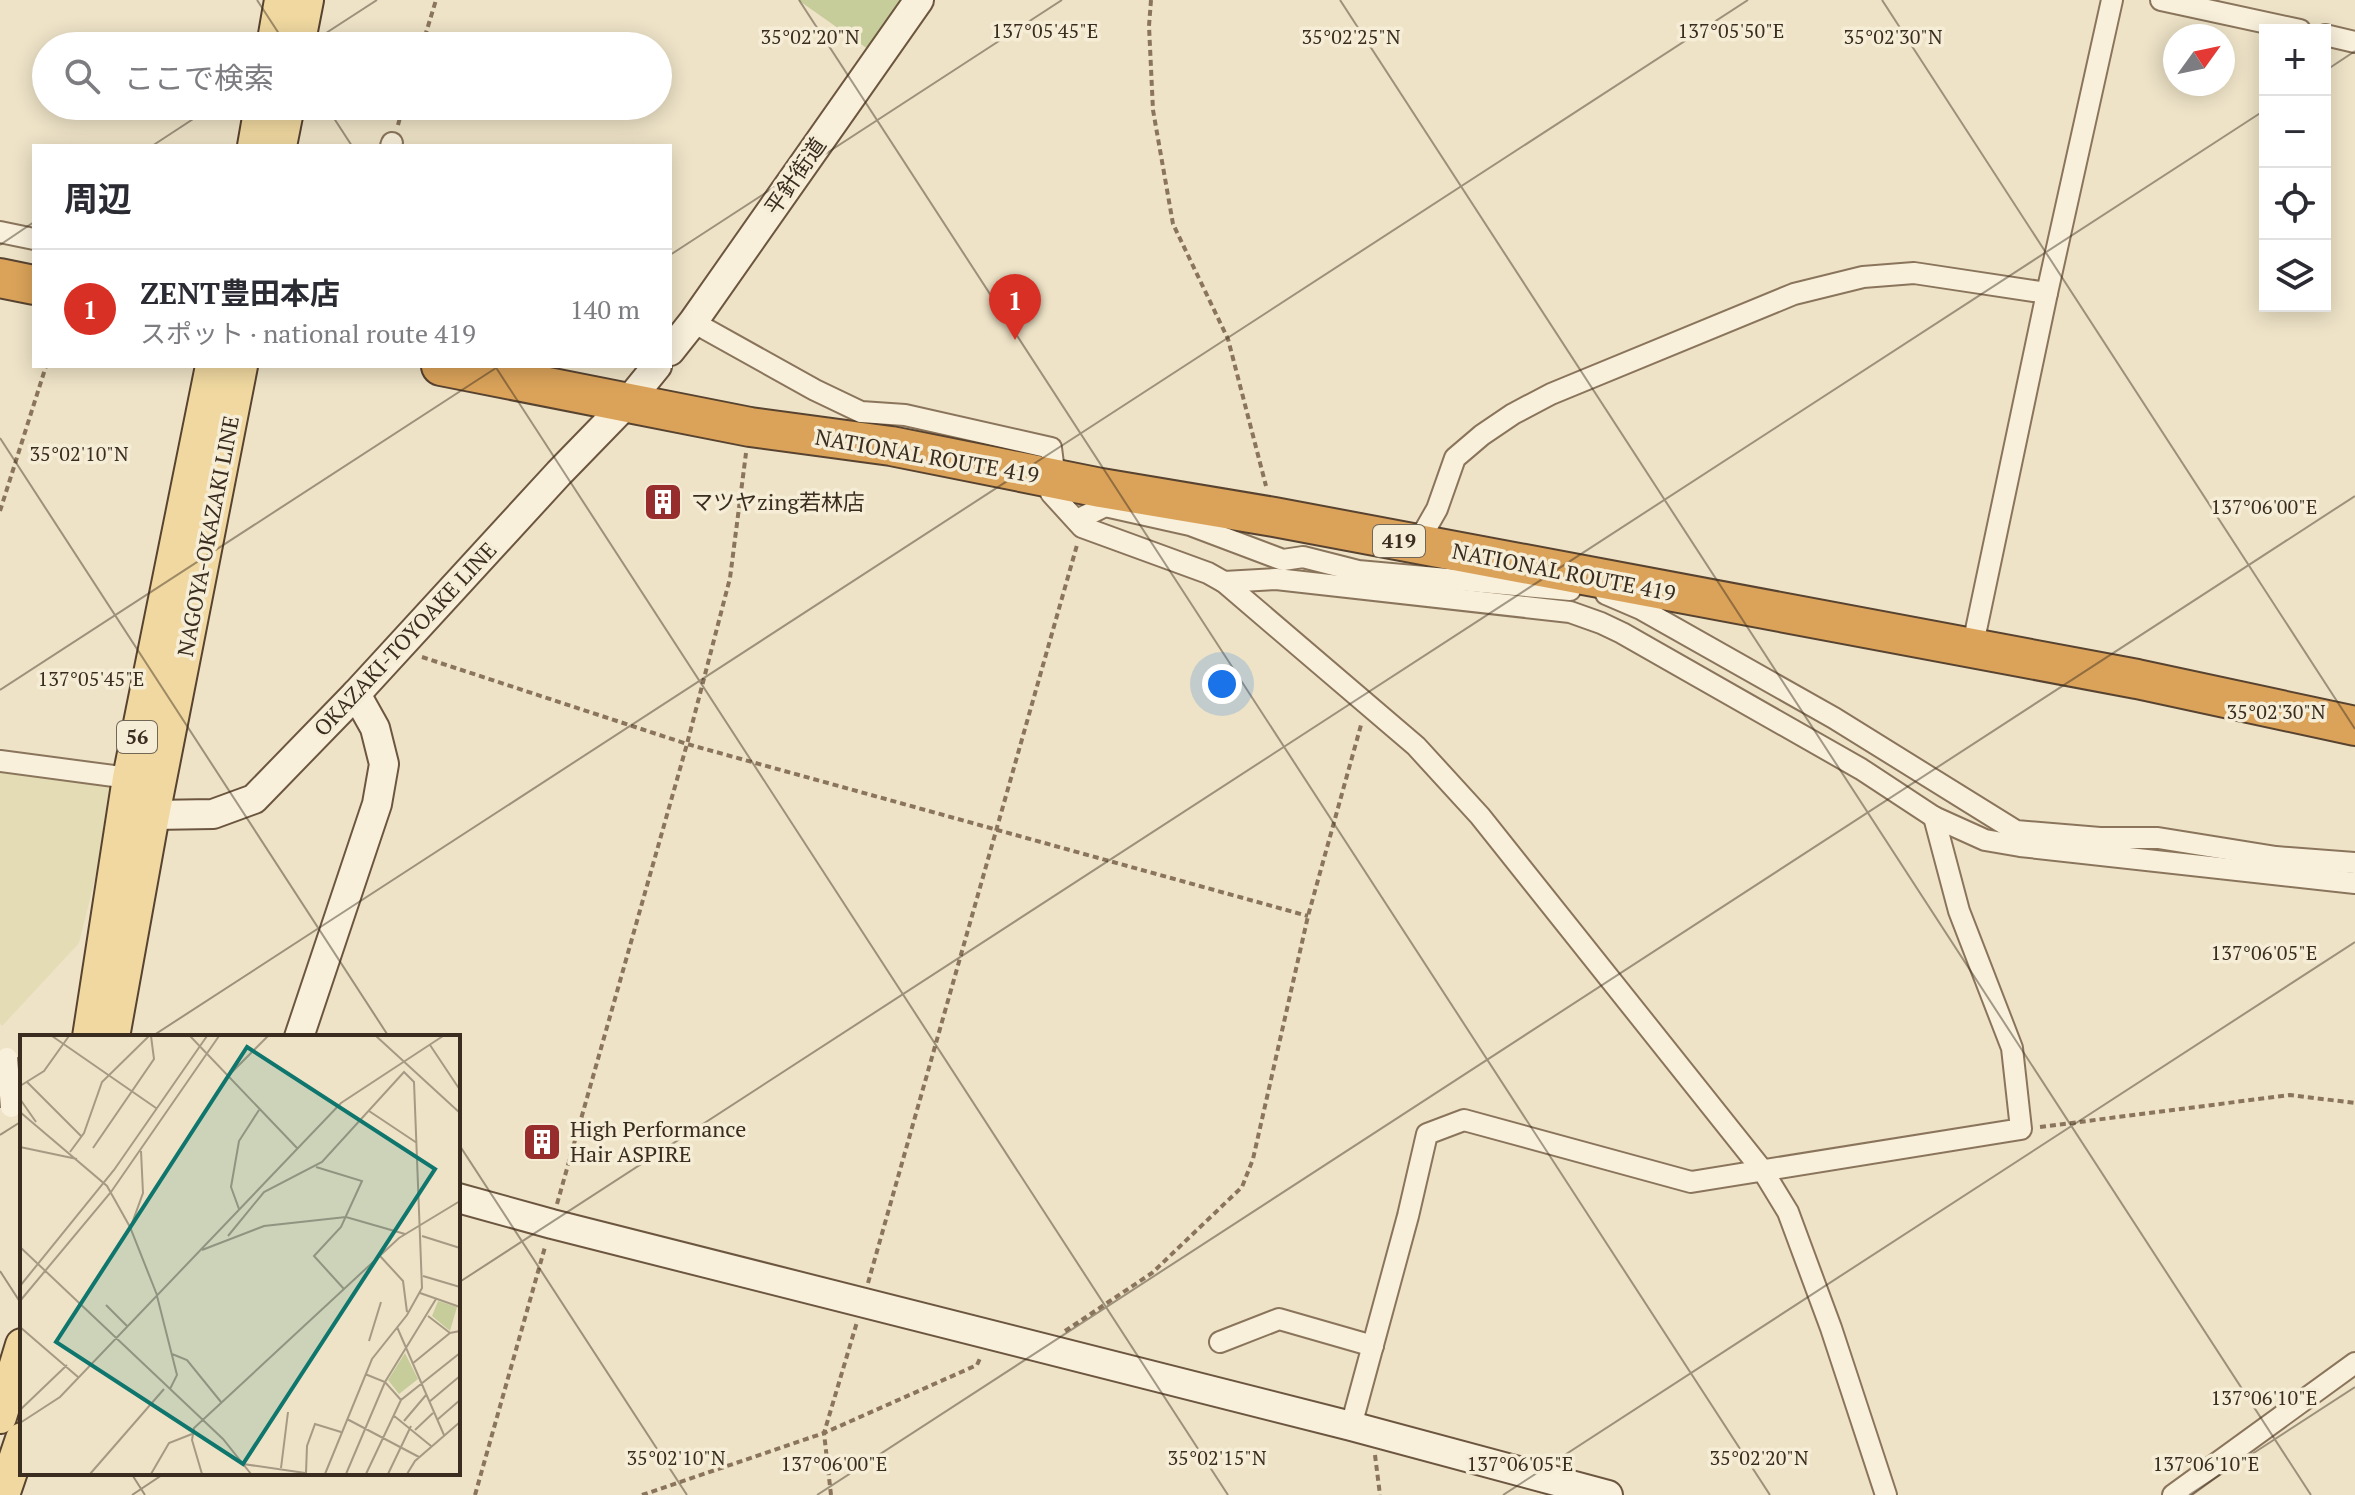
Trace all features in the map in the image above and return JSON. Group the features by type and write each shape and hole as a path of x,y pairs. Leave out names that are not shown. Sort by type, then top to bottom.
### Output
{"highway":[{"path":"0,278 32,285"},
{"name":"NATIONAL ROUTE 419","path":"451,368 750,427 898,430 1055,479 1274,517 2137,679 2355,726"}],"main road":[{"path":"275,32 281,0"},
{"path":"301,32 307,0"},
{"path":"254,144 259,120"},
{"path":"280,144 285,120"},
{"name":"NAGOYA-OKAZAKI LINE","path":"89,1035 129,778 212,368"},
{"name":"NAGOYA-OKAZAKI LINE","path":"113,1035 241,368"},
{"path":"0,1417 20,1352"},
{"path":"3,1495 20,1445"}],"street":[{"name":"平針街道","path":"678,336 919,0"},
{"path":"1972,649 2112,0"},
{"path":"2161,0 2272,24"},
{"path":"2331,36 2355,42"},
{"path":"0,232 32,239"},
{"path":"1417,544 1437,509 1455,458 1482,435 1551,394 1752,310 1794,294 1863,277 1914,273 2047,293"},
{"path":"678,336 815,390 898,430"},
{"path":"627,403 655,368"},
{"name":"OKAZAKI-TOYOAKE LINE","path":"153,815 213,814 254,799 627,403"},
{"path":"1055,479 1051,493 1080,523 1224,582 1416,746 1480,816 1763,1171 1788,1212 1831,1328 1886,1495"},
{"path":"1080,523 1105,506 1190,525 1283,560 1303,557 1358,571 1599,592 1641,609 1834,718 2016,831 2100,838 2158,838 2276,857 2355,863"},
{"path":"1224,582 1276,579 1570,612 1601,623 1861,769 1934,817 1985,840 2355,883"},
{"path":"300,1035 377,804 384,764 375,728 356,694"},
{"path":"0,761 129,778"},
{"path":"1361,1430 1373,1346 1427,1134 1464,1120 1691,1182 2021,1129 2012,1048 1959,911 1934,817"},
{"path":"7,1058 11,1097"},
{"path":"460,1199 1608,1495"},
{"path":"1220,1342 1279,1319 1373,1346"},
{"path":"2173,1495 2355,1363"}],"path":[{"path":"426,32 436,0"},
{"path":"1151,0 1149,26 1153,110 1173,224 1228,339 1274,517"},
{"path":"0,511 45,368"},
{"path":"475,1495 687,744 730,578 750,427"},
{"path":"831,1495 824,1433 1080,523"},
{"path":"397,649 687,744 1308,916"},
{"path":"1051,1350 1067,1328 1098,1311 1152,1273 1242,1187 1253,1159 1308,916 1367,703"},
{"path":"2021,1129 2290,1095 2355,1103"},
{"path":"642,1495 824,1433 977,1365 991,1335"},
{"path":"1361,1430 1380,1495"}],"shaded area":[{"path":"0,769 110,784 117,789 79,943 2,1026 0,1023"}],"green space":[{"path":"798,0 910,0 875,54"}],"place":[{"name":"ZENT豊田本店","path":"1015,340"},
{"name":"マツヤzing若林店","path":"663,502"},
{"name":"High Performance Hair ASPIRE","path":"542,1142"}]}
